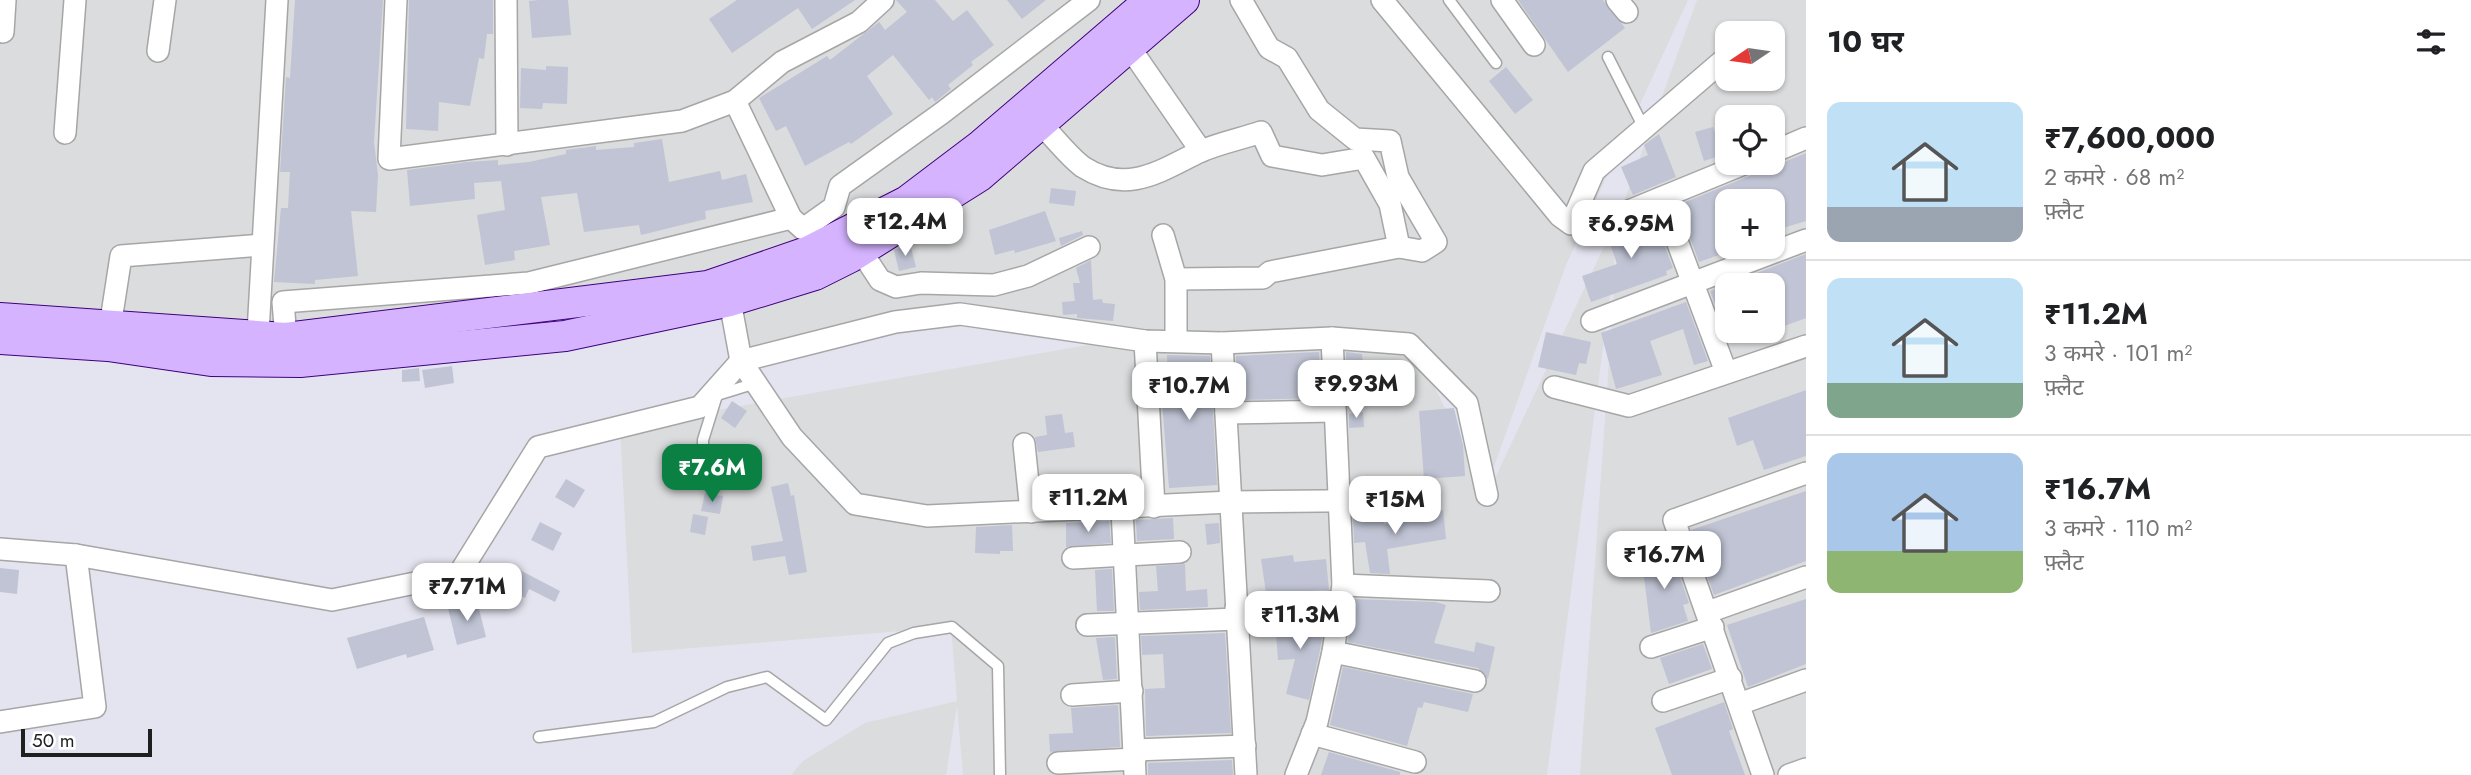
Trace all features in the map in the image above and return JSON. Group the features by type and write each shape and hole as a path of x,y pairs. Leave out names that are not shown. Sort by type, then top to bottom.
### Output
{"main road":[{"path":"0,318 109,336 211,361 275,349 708,286 800,233 916,194 981,145 1150,0"},
{"path":"275,349 565,335 730,301 815,275 861,251 980,176 1184,0"},
{"path":"0,339 109,336"}],"street":[{"path":"3,32 5,0"},
{"path":"65,132 75,0"},
{"path":"158,51 165,0"},
{"path":"275,349 262,246 277,0"},
{"path":"396,0 389,159 682,121 735,101 782,62 859,22 883,0"},
{"path":"506,0 507,145"},
{"path":"275,349 283,302 529,283 800,233 834,207 839,186 942,113 1089,0"},
{"path":"1176,279 1263,278 1270,272 1399,247 1422,251 1436,242 1398,177 1390,141 1355,139 1319,110 1287,58 1269,48 1241,0"},
{"path":"1502,0 1534,45"},
{"path":"1392,3 1560,216 1571,224 1594,171 1715,67"},
{"path":"1130,48 1201,151"},
{"path":"735,101 800,233"},
{"path":"1041,124 1082,166 1111,178 1146,178 1201,151 1261,132 1272,156 1322,165 1364,158 1390,204 1399,247"},
{"path":"1785,147 1806,138"},
{"path":"1619,215 1717,175"},
{"path":"1661,198 1726,372"},
{"path":"1163,235 1176,279 1176,341"},
{"path":"1592,321 1806,240"},
{"path":"109,336 121,256 262,246"},
{"path":"861,251 880,280 896,288 922,283 994,285 1028,275 1089,247"},
{"path":"730,301 741,361 792,437 855,504 927,516 1231,502 1427,500"},
{"path":"0,549 76,555 332,600 459,574 538,447 701,407 741,361 895,322 960,314 1145,341 1222,343 1332,338 1409,344 1466,403 1487,495"},
{"path":"1296,775 1312,734 1333,652 1342,593 1332,338"},
{"path":"1145,341 1154,507"},
{"path":"1222,343 1246,775"},
{"path":"1554,387 1629,406 1806,346"},
{"path":"1226,414 1335,411"},
{"path":"1024,444 1031,512"},
{"path":"1763,775 1674,520 1806,473"},
{"path":"1122,509 1130,623 1135,761"},
{"path":"1073,558 1180,552"},
{"path":"0,722 96,707 76,555"},
{"path":"1651,647 1806,577"},
{"path":"1087,625 1237,614 1342,593 1489,592"},
{"path":"1333,652 1475,681"},
{"path":"1663,701 1731,678"},
{"path":"1739,704 1806,680"},
{"path":"1072,695 1132,691"},
{"path":"1312,734 1415,762"},
{"path":"1058,763 1135,761 1245,746"},
{"path":"1789,775 1806,769"}],"lane":[{"path":"1449,0 1496,64"},
{"path":"1608,57 1644,128"},
{"path":"704,472 703,440 717,395 756,383"},
{"path":"539,737 654,722 727,687 767,677 826,720 888,643 914,633 951,627 998,666 1000,775"}],"shaded area":[{"path":"0,0 1688,0 1566,265 1486,489 1488,493 1619,215 1697,0 1806,0 1806,775 1580,775 1618,233 1547,775 963,775 957,705 946,775 791,775 803,761 865,723 957,701 951,627 632,653 620,427 1122,339 960,314 741,361 707,293 258,334 0,329","holes":["1422,362 1466,403 1480,478"]}],"building":[{"path":"295,0 383,0 374,142 378,175 376,212 351,211 358,276 315,280 315,284 274,282 281,208 288,208 290,172 280,172 286,77 290,78"},
{"path":"409,0 493,0 493,34 487,34 484,59 479,58 470,106 439,102 438,131 406,129"},
{"path":"568,0 571,35 532,38 529,1"},
{"path":"737,0 855,0 812,29 798,8 732,53 709,19"},
{"path":"896,0 935,0 953,21 967,10 994,45 971,62 973,65 948,85 951,89 935,102 932,97 929,100 893,55 867,76 893,114 851,144 849,142 805,166 786,126 776,131 759,98 827,56 830,60 879,22 885,30 907,12"},
{"path":"1007,0 1046,0 1022,19"},
{"path":"1518,0 1603,0 1625,28 1568,72"},
{"path":"546,66 568,67 567,104 543,103 542,109 520,108 521,68 546,70"},
{"path":"1506,67 1533,100 1515,114 1489,81"},
{"path":"1713,127 1715,157 1704,161 1695,132"},
{"path":"1659,134 1676,177 1633,195 1621,167 1648,155 1644,145"},
{"path":"662,139 669,182 720,171 722,180 746,174 753,202 705,211 706,219 641,235 639,225 584,232 577,193 541,197 550,245 514,251 515,260 485,265 477,215 505,210 501,181 474,183 475,199 410,206 407,170 467,162 498,160 498,165 529,162 566,154 566,150 596,146 596,150 634,147 634,143"},
{"path":"1806,153 1806,221 1785,227 1785,189 1717,189 1752,175 1785,175 1785,162"},
{"path":"1051,188 1076,191 1074,206 1049,203"},
{"path":"1715,190 1715,256 1699,262 1678,205"},
{"path":"1045,211 1056,241 1015,253 1014,250 995,255 989,230"},
{"path":"1653,215 1673,268 1666,271 1667,275 1591,302 1582,276 1617,264 1605,229 1624,227"},
{"path":"1082,231 1083,235 1061,246 1059,238"},
{"path":"910,244 916,267 899,271 894,250"},
{"path":"1806,254 1806,318 1785,326 1785,273 1757,273"},
{"path":"1091,260 1093,300 1102,299 1103,303 1115,304 1113,321 1077,318 1077,314 1063,315 1062,302 1075,301 1073,283 1080,283 1076,268"},
{"path":"1715,289 1715,304 1710,291"},
{"path":"1686,302 1708,361 1694,365 1683,329 1650,341 1662,375 1616,389 1601,333"},
{"path":"1546,332 1591,342 1586,364 1579,363 1576,375 1538,367"},
{"path":"1319,352 1322,398 1238,400 1236,356"},
{"path":"1346,352 1362,354 1363,365 1346,367"},
{"path":"1167,355 1210,356 1217,485 1169,488 1160,378 1168,376"},
{"path":"1394,360 1395,375 1368,377 1367,362"},
{"path":"452,366 454,383 425,388 422,370"},
{"path":"419,368 420,381 402,382 402,370"},
{"path":"1806,390 1806,456 1764,470 1753,440 1737,446 1728,418"},
{"path":"732,401 747,411 735,428 721,418"},
{"path":"1454,408 1463,445 1465,476 1424,479 1419,411"},
{"path":"1363,412 1364,427 1349,428 1349,414"},
{"path":"1062,414 1065,433 1073,432 1075,447 1038,452 1035,437 1047,435 1045,416"},
{"path":"566,479 585,490 574,508 555,497"},
{"path":"788,483 791,496 794,495 807,572 789,575 785,556 753,561 751,546 783,541 771,487"},
{"path":"1806,491 1806,561 1714,595 1691,530"},
{"path":"705,493 723,496 720,514 701,511"},
{"path":"1443,510 1446,539 1387,549 1390,574 1370,573 1365,542 1354,543 1353,516 1382,514 1384,524 1423,518 1422,513"},
{"path":"693,514 708,517 705,535 690,532"},
{"path":"1173,518 1174,539 1137,541 1136,520"},
{"path":"1109,521 1111,543 1066,547 1066,523"},
{"path":"540,522 562,533 553,551 531,540"},
{"path":"1219,523 1220,543 1207,545 1205,524"},
{"path":"1012,525 1013,551 1000,551 1000,554 975,553 976,527"},
{"path":"1669,546 1689,603 1683,605 1688,621 1651,633 1642,561"},
{"path":"1293,555 1294,562 1326,559 1329,590 1266,593 1261,559"},
{"path":"1185,564 1186,591 1207,589 1208,607 1140,610 1139,592 1158,591 1156,566"},
{"path":"512,566 560,591 555,602 529,589 525,598 502,587"},
{"path":"0,568 19,570 17,594 0,592"},
{"path":"1112,569 1114,611 1097,611 1095,570"},
{"path":"1354,599 1435,602 1446,605 1434,643 1474,652 1476,642 1495,647 1488,679 1478,668 1348,642"},
{"path":"1806,599 1806,664 1748,687 1727,625"},
{"path":"477,601 486,637 457,645 448,608"},
{"path":"1322,616 1325,619 1309,700 1286,694 1295,659 1278,660 1275,619"},
{"path":"424,617 434,650 407,658 406,654 357,669 347,638"},
{"path":"1225,633 1231,733 1146,736 1145,689 1165,688 1163,654 1142,655 1141,636"},
{"path":"1115,637 1117,679 1103,680 1096,638"},
{"path":"1703,644 1712,669 1669,684 1660,658"},
{"path":"1343,667 1473,694 1468,712 1424,702 1422,708 1418,707 1407,746 1330,725"},
{"path":"1724,702 1733,729 1729,731 1745,775 1672,775 1655,728"},
{"path":"1118,705 1120,747 1050,752 1049,734 1073,733 1071,708"},
{"path":"1329,752 1400,772 1400,775 1321,775"},
{"path":"1232,760 1233,775 1148,775 1148,763"}]}
